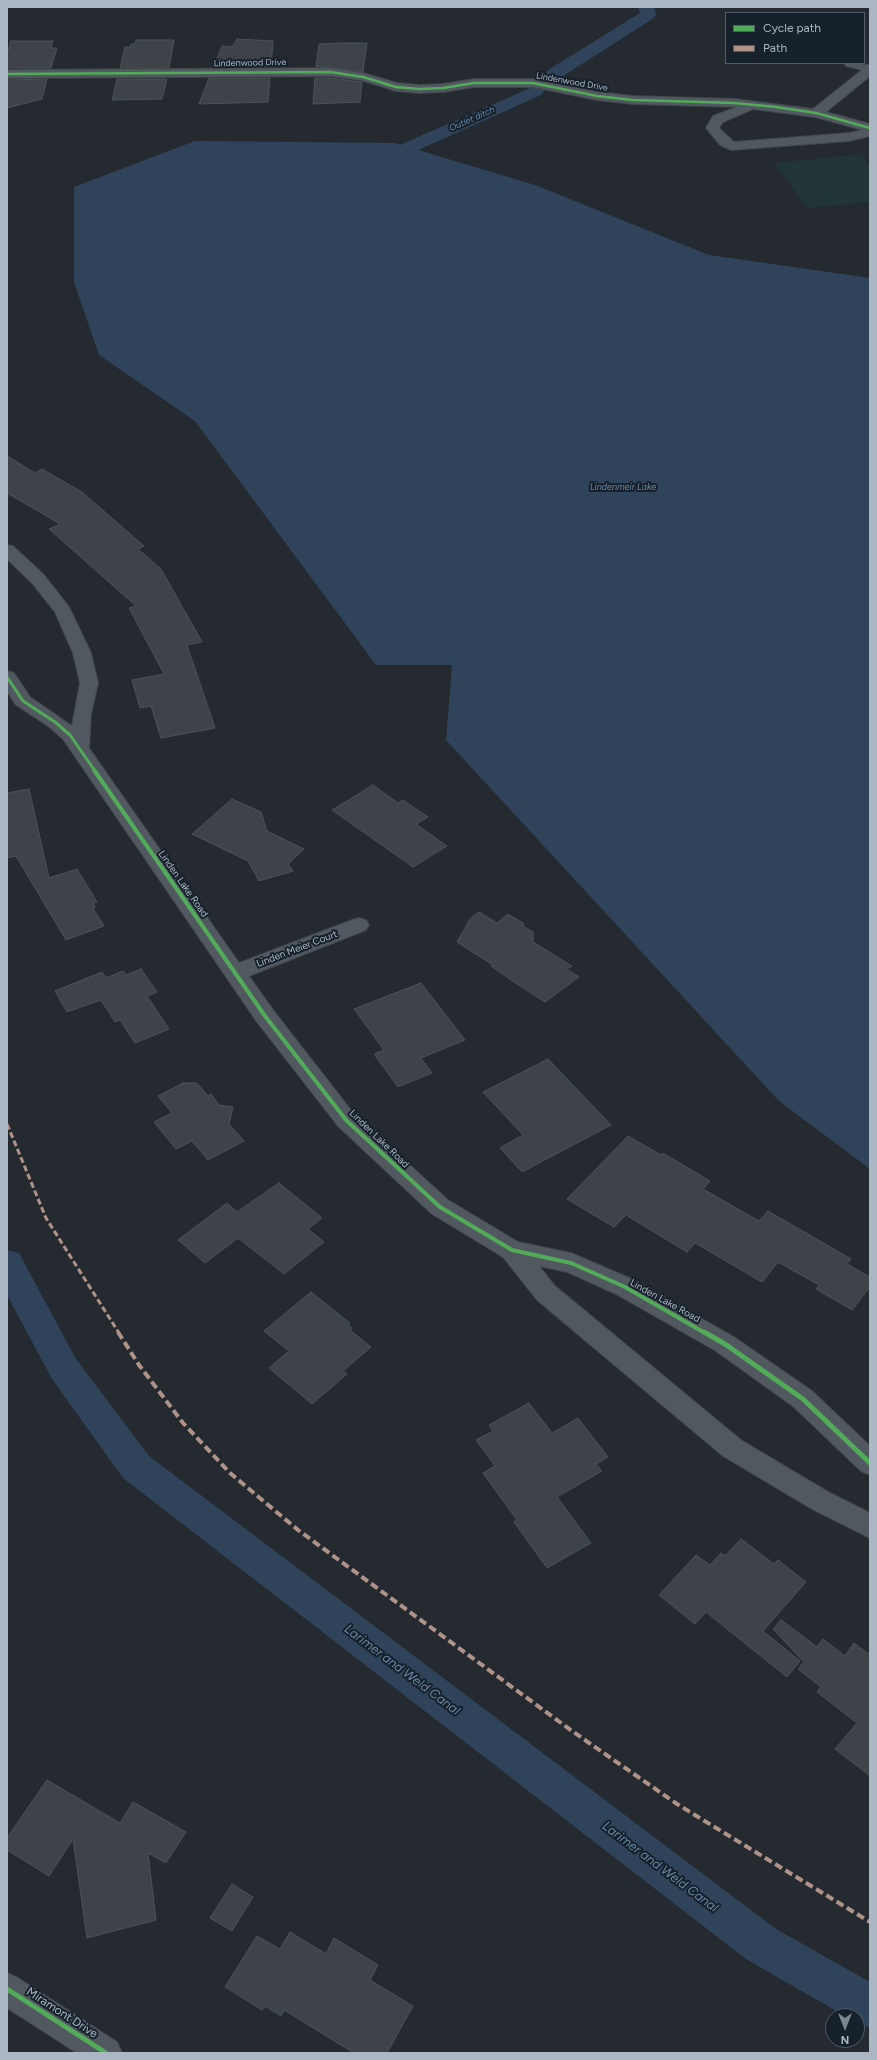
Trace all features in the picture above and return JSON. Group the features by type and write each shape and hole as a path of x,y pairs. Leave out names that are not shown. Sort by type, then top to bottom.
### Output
{"street":[{"path":"816,113 869,71 868,68 854,64"},
{"name":"Lindenwood Drive","path":"7,74 291,71 330,72 363,77 396,87 419,89 443,88 474,83 533,83 597,96 633,100 753,105 816,113 870,128"},
{"path":"753,105 718,119 712,128 725,142 731,146 849,137 870,132"},
{"path":"7,550 38,579 63,611 82,653 89,683 82,714 79,750"},
{"name":"Linden Lake Road","path":"7,677 23,701 55,722 70,735 265,1016 346,1120 440,1207 512,1250 571,1263 625,1287 725,1344 803,1399 870,1463"},
{"name":"Linden Meier Court","path":"235,973 359,925"},
{"name":"Linden Lake Road","path":"512,1250 546,1293 732,1448 821,1501 870,1526"},
{"name":"Miramont Drive","path":"7,1989 106,2053"}],"shaded area":[{"path":"861,154 870,166 870,202 807,208 774,163"}],"water":[{"name":"Lindenmeir Lake","path":"195,141 395,143 535,185 709,255 870,278 870,1169 779,1101 446,740 452,665 376,665 195,421 99,355 74,282 74,187"}],"building":[{"path":"237,39 273,41 271,67 214,67 222,46 232,47"},
{"path":"136,40 174,40 169,68 120,68 125,47 130,47 131,44 135,44"},
{"path":"11,41 53,41 51,48 57,48 51,68 7,68 7,53"},
{"path":"367,43 363,72 330,67 316,67 319,44"},
{"path":"209,78 270,78 268,102 199,104"},
{"path":"315,78 330,78 362,82 360,102 313,104"},
{"path":"47,79 42,99 7,108 7,80"},
{"path":"117,79 167,79 162,99 112,100"},
{"path":"7,456 35,473 42,469 82,492 144,546 138,549 161,569 202,642 187,645 215,728 161,738 151,706 140,708 132,680 164,674 129,608 136,606 49,529 60,524 7,493"},
{"path":"373,785 398,803 403,800 428,817 416,824 447,846 413,867 332,810"},
{"path":"29,789 49,878 77,869 97,902 93,903 95,907 93,908 104,926 66,940 16,856 7,858 7,793"},
{"path":"232,799 261,812 267,831 304,849 288,864 293,871 259,881 248,861 192,834"},
{"path":"479,912 497,923 508,914 523,923 524,927 533,932 533,942 572,966 567,969 579,977 545,1002 514,982 491,966 493,965 457,942 470,919"},
{"path":"141,969 157,992 147,996 169,1029 135,1043 120,1020 115,1022 101,1000 67,1012 55,991 102,972 106,978 123,971 126,975"},
{"path":"421,983 465,1040 421,1058 432,1073 398,1087 374,1054 384,1050 354,1009"},
{"path":"548,1059 611,1125 522,1172 500,1148 523,1135 483,1092"},
{"path":"183,1083 197,1083 208,1096 211,1094 219,1105 233,1107 229,1124 244,1141 208,1160 192,1141 176,1149 154,1122 172,1113 158,1096"},
{"path":"628,1136 661,1155 663,1153 710,1181 703,1189 759,1221 768,1211 851,1259 847,1264 870,1277 870,1287 852,1310 816,1289 819,1285 778,1262 762,1282 695,1243 687,1252 626,1215 614,1227 567,1199"},
{"path":"279,1183 322,1218 308,1229 324,1242 284,1274 238,1238 205,1263 178,1240 227,1203 237,1212"},
{"path":"311,1292 350,1323 348,1325 352,1328 350,1330 371,1347 343,1371 347,1374 312,1404 269,1368 289,1351 264,1331"},
{"path":"529,1403 552,1433 578,1418 608,1457 596,1464 602,1471 557,1497 591,1543 547,1568 514,1522 517,1520 483,1473 495,1466 476,1440 493,1431 489,1425"},
{"path":"741,1539 774,1564 778,1560 806,1582 763,1631 800,1661 787,1677 706,1612 695,1624 659,1595 696,1555 710,1565 721,1553 725,1556"},
{"path":"781,1620 817,1647 823,1639 845,1656 854,1643 870,1655 870,1776 835,1749 857,1723 817,1692 821,1687 798,1669 804,1662 773,1629"},
{"path":"47,1780 120,1823 133,1802 186,1832 166,1863 148,1853 156,1920 87,1938 73,1839 49,1876 7,1850 7,1838"},
{"path":"232,1884 253,1897 232,1931 210,1918"},
{"path":"290,1932 326,1954 334,1938 378,1965 370,1980 413,2006 387,2053 354,2053 284,2010 281,2016 265,2006 262,2010 225,1987 257,1936 280,1949"}],"waterway":[{"name":"Outlet ditch","path":"554,74 648,15 646,7"},
{"name":"Outlet ditch","path":"408,148 535,91"},
{"name":"Larimer and Weld Canal","path":"7,1263 64,1369 136,1467 761,1944 870,2006"}],"marked path":[{"path":"7,1124 46,1218 139,1365 183,1423 230,1473 298,1530 572,1731 677,1804 870,1922"}],"cycle path":[{"path":"7,74 291,71 330,72 363,77 396,87 419,89 443,88 474,83 533,83 597,96 633,100 734,103 776,107 816,113 870,128"},
{"path":"7,677 23,701 55,722 70,735 265,1016 346,1120 440,1207 512,1250 571,1263 625,1287 725,1344 803,1399 870,1463"},
{"path":"7,1989 106,2053"}]}
